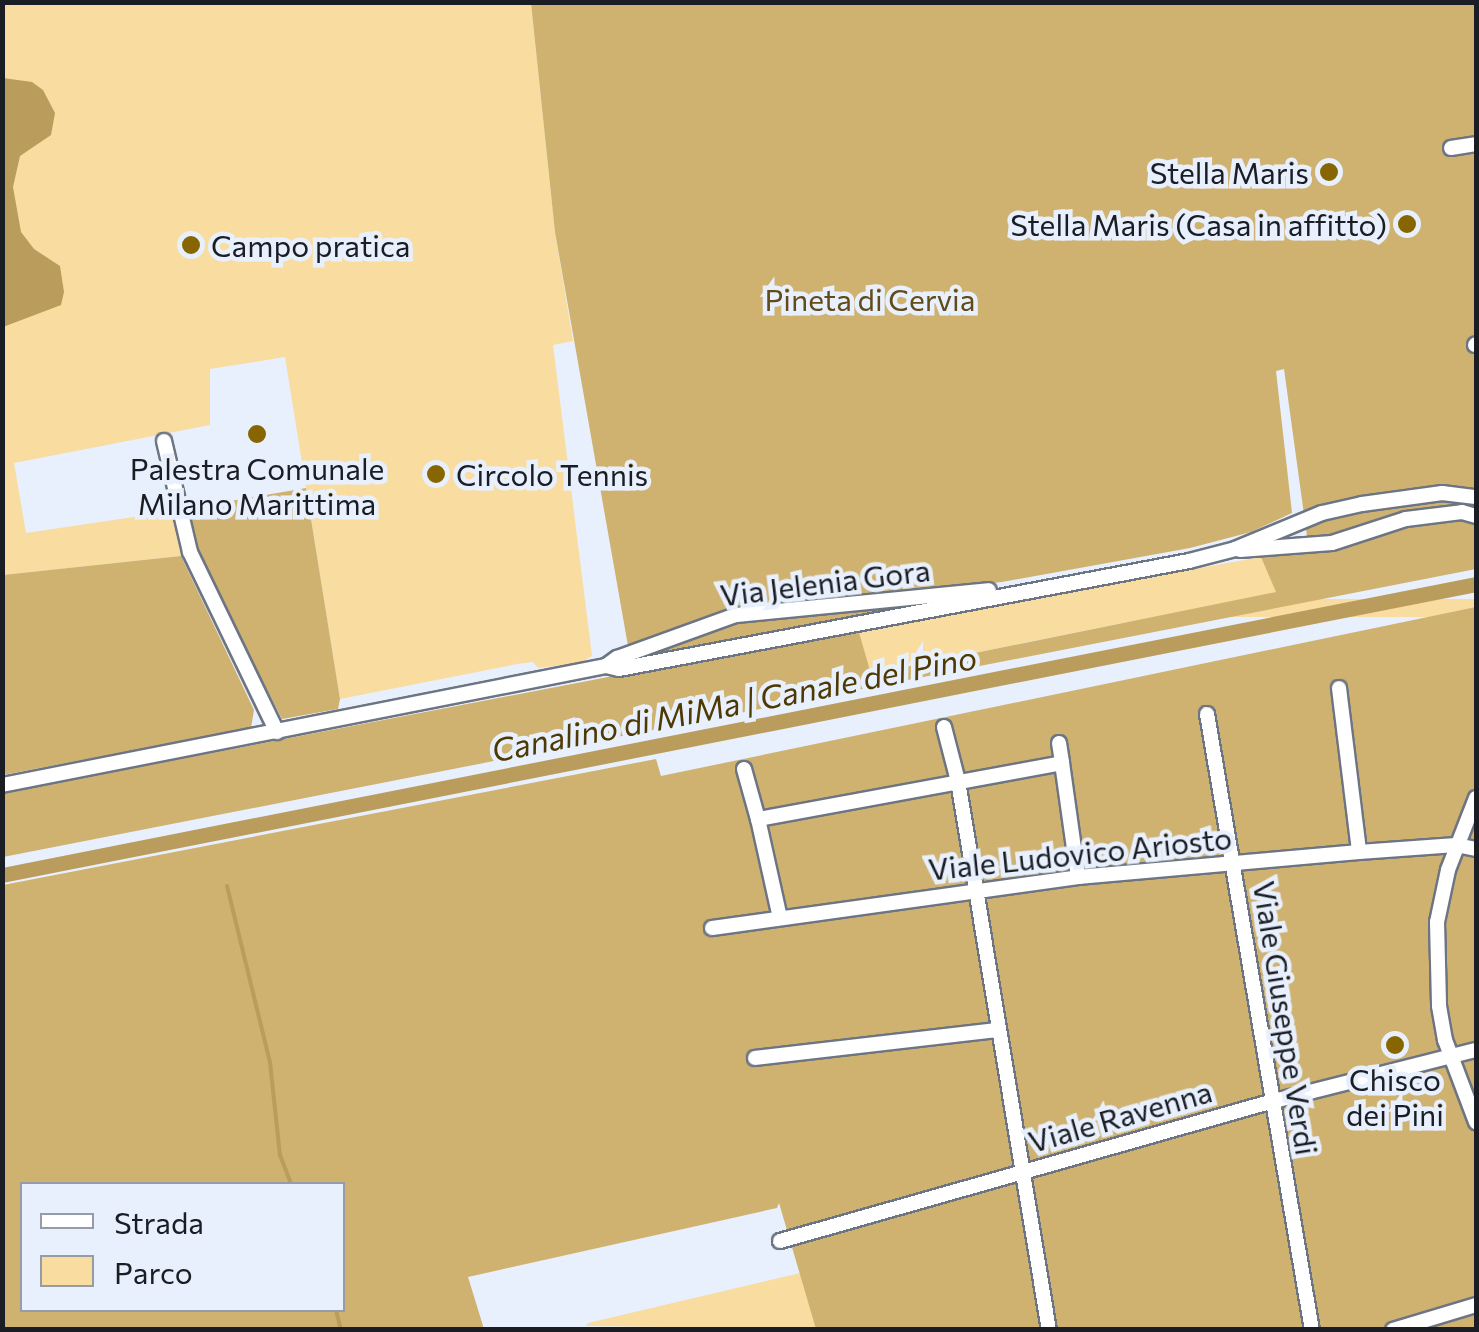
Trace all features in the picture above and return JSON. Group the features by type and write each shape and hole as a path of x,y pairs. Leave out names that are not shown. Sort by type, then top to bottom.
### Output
{"street":[{"path":"1451,148 1476,144"},
{"path":"164,441 190,552 277,732"},
{"name":"Via Jelenia Gora","path":"2,785 606,666 619,669 1235,549 1322,513 1362,504 1442,492 1476,497"},
{"name":"Via Jelenia Gora","path":"1235,549 1266,551 1332,543 1406,519 1462,512 1476,516"},
{"name":"Via Jelenia Gora","path":"606,666 617,658 736,615 1059,585"},
{"path":"1339,688 1359,852"},
{"name":"Viale Giuseppe Verdi","path":"1207,714 1270,1102 1312,1330"},
{"path":"944,727 958,781 1048,1330"},
{"path":"1059,743 1078,877"},
{"path":"758,819 1062,763"},
{"path":"744,770 780,918"},
{"path":"1476,798 1456,845 1437,922 1439,1006 1450,1057 1476,1122"},
{"name":"Viale Ludovico Ariosto","path":"712,928 1078,877 1456,845 1476,849"},
{"path":"756,1058 996,1030"},
{"name":"Viale Ravenna","path":"780,1241 1270,1102 1476,1050"},
{"path":"1393,1330 1476,1305"}],"green space":[{"path":"2,3 531,3 555,232 573,341 553,345 592,656 580,663 538,668 533,662 517,664 340,699 285,357 210,369 210,425 14,463 26,533 174,511 181,556 3,575"},
{"name":"Pineta di Cervia","path":"531,3 1476,3 1476,569 3,857 3,793 858,629 871,674 1276,592 1261,557 1309,551 1284,369 1276,371 1292,513 1251,532 1190,548 1002,582 730,610 628,646 555,232"},
{"path":"306,488 340,699 338,709 282,719 218,594 196,542 189,512 190,508"},
{"path":"181,556 254,710 251,728 3,775 3,575"},
{"path":"1261,557 1277,592 870,674 858,629"},
{"path":"973,597 628,664 621,662 744,621"},
{"path":"641,599 1476,599 1476,617 641,617"},
{"path":"1476,607 1476,1329 816,1329 779,1203 777,1208 468,1277 484,1329 3,1330 3,885 656,759 661,776"},
{"path":"817,1269 829,1329 586,1326 588,1323"}],"shaded area":[{"path":"3,78 32,82 43,90 55,113 51,135 20,156 13,187 21,232 34,249 60,266 64,292 61,305 3,327"}],"waterway":[{"name":"Canalino di MiMa | Canale del Pino","path":"2,875 1476,584"},
{"path":"227,886 270,1062 280,1155 290,1182"},
{"path":"336,1312 341,1330"}],"place":[{"name":"Stella Maris","path":"1329,172"},
{"name":"Stella Maris (Casa in affitto)","path":"1407,224"},
{"name":"Campo pratica","path":"191,245"},
{"name":"Palestra Comunale Milano Marittima","path":"257,434"},
{"name":"Circolo Tennis","path":"436,474"},
{"name":"Chisco dei Pini","path":"1395,1045"}]}
